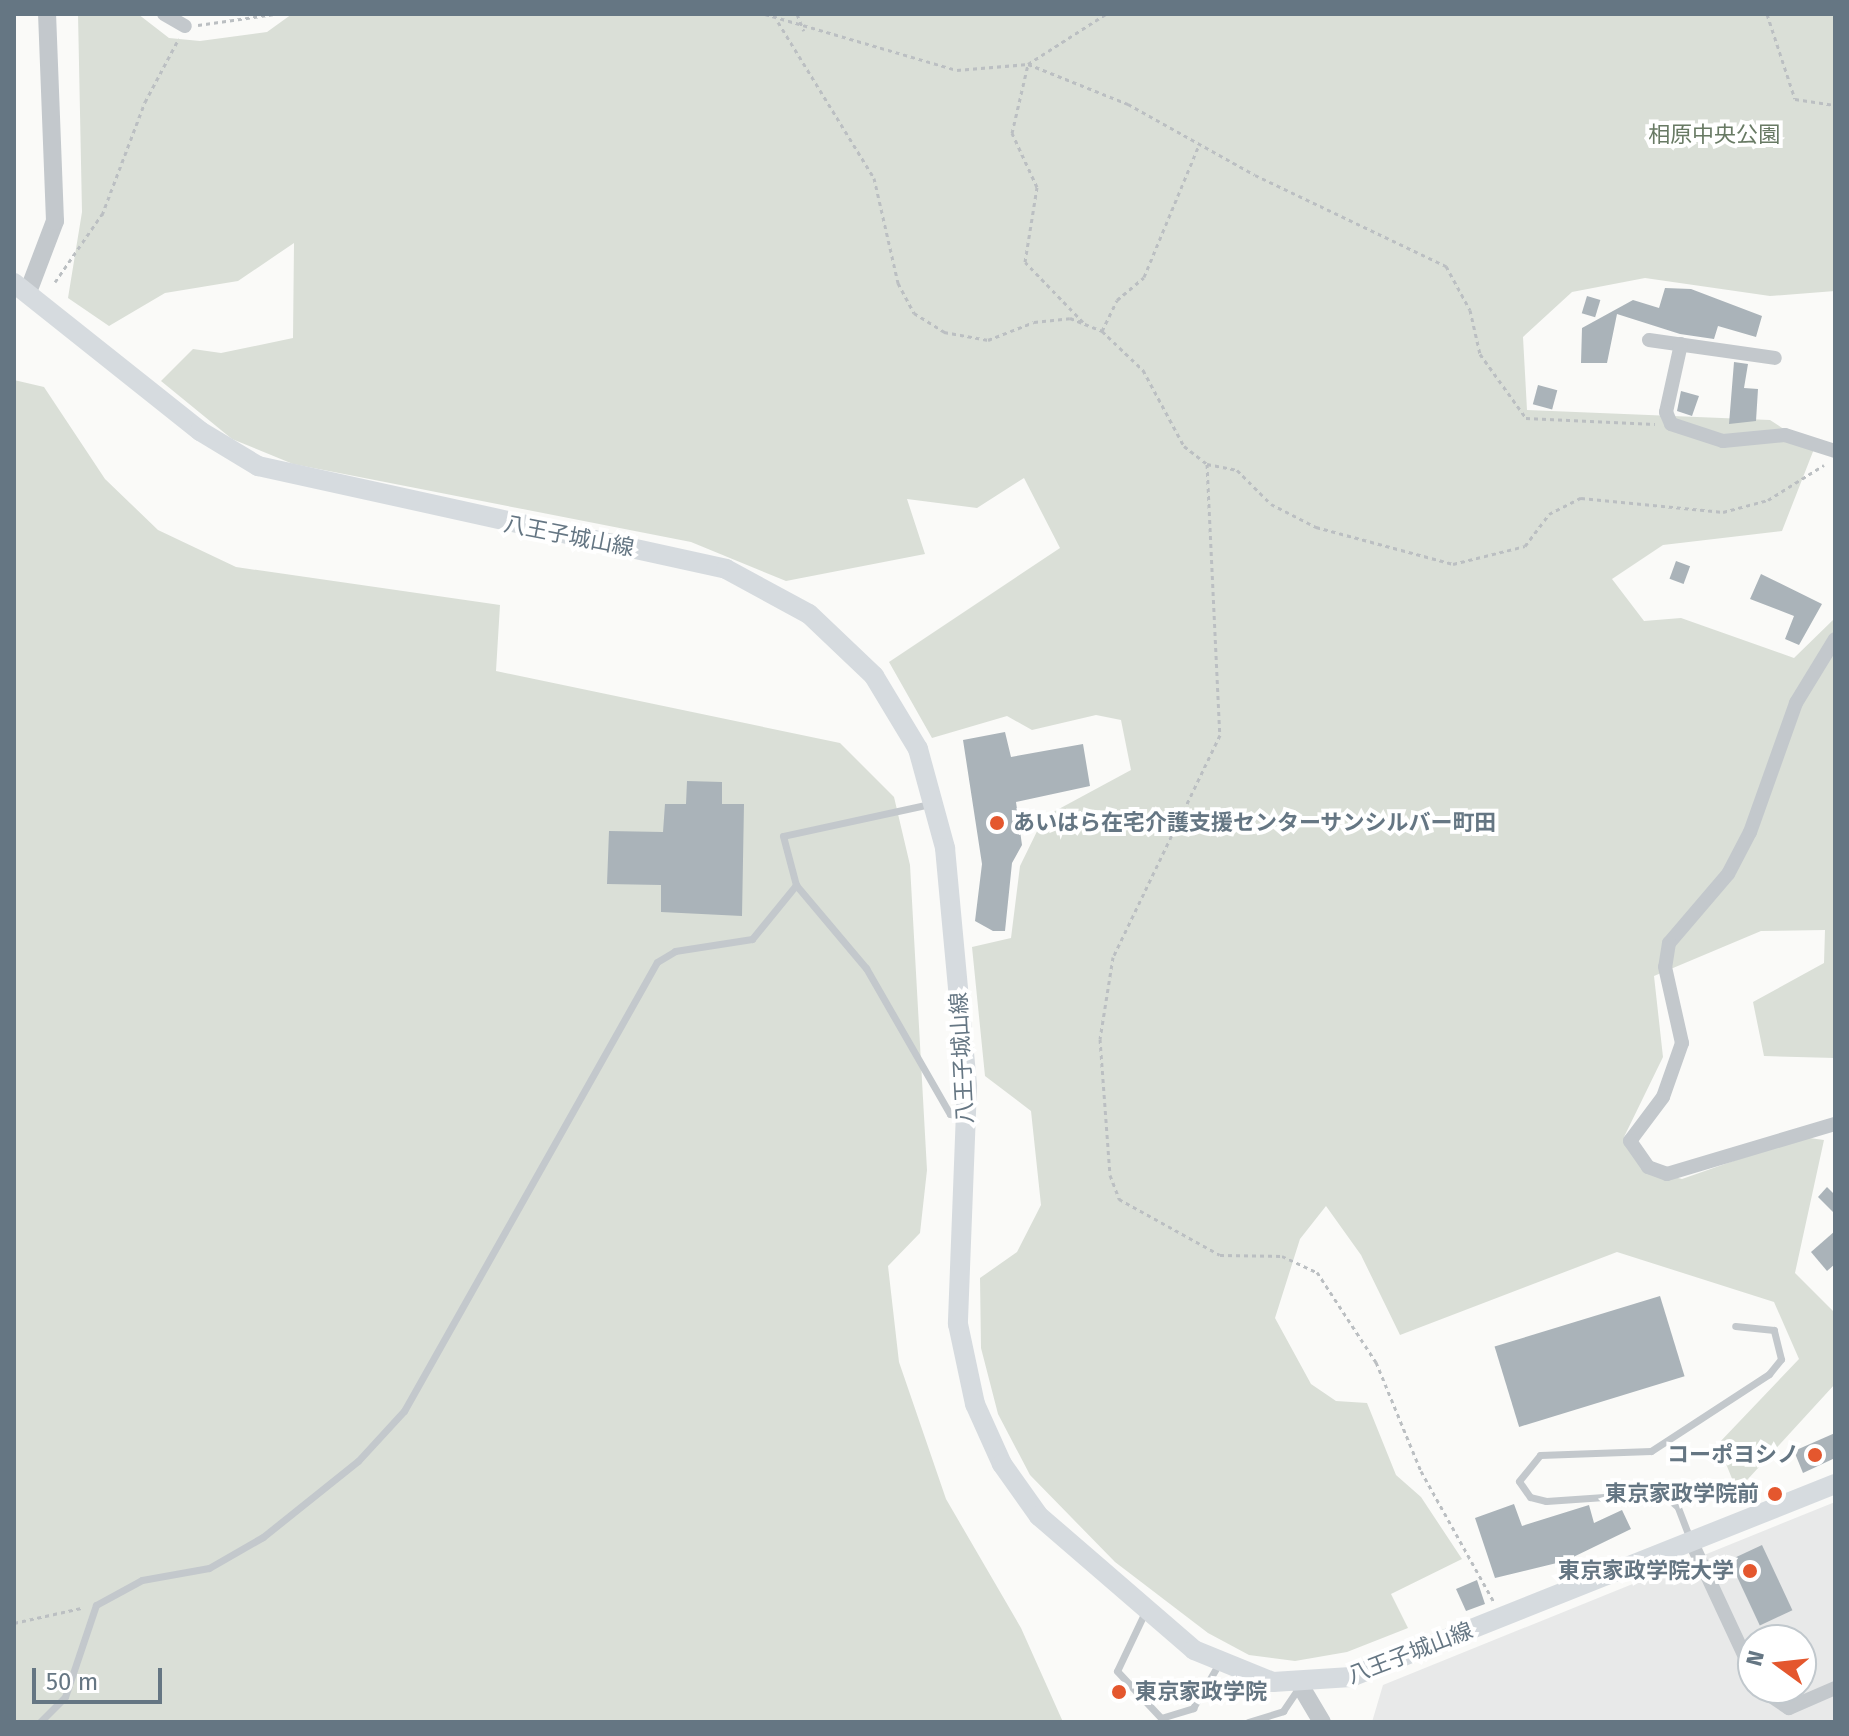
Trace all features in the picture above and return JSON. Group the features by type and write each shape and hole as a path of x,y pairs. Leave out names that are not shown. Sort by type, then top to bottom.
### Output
{"main road":[{"name":"八王子城山線","path":"21,287 200,431 274,473 698,561 781,596 836,636 881,685 918,749 936,803 968,1116 958,1324 975,1404 1002,1464 1039,1516 1145,1610 1218,1665 1300,1685 1375,1670 1835,1484"}],"street":[{"path":"21,287 55,221 47,14"},
{"path":"164,14 185,26"},
{"path":"1649,340 1775,358"},
{"path":"1681,344 1666,412 1671,424 1723,441 1785,435 1835,453"},
{"path":"1835,639 1796,703 1735,860 1669,943 1665,967 1682,1043 1663,1097 1630,1141 1648,1167 1667,1174 1835,1124"},
{"path":"1691,1541 1737,1640"},
{"path":"1300,1685 1322,1722"}],"lane":[{"path":"936,803 783,836 796,885 866,968 950,1114 968,1116"},
{"path":"40,1722 65,1697 96,1605 142,1580 209,1568 263,1537 358,1461 404,1411 657,962 675,951 752,939 796,885"},
{"path":"1691,1541 1678,1507 1662,1493 1546,1501 1530,1497 1519,1481 1540,1455 1651,1451 1769,1374 1781,1359 1774,1330 1735,1326"},
{"path":"1145,1610 1117,1671 1161,1718 1193,1708 1218,1665"},
{"path":"1248,1722 1283,1711 1300,1685"}],"path":[{"path":"55,282 102,214 145,102 185,26 274,14"},
{"path":"765,14 804,31 957,70 1028,64 1128,104 1199,145 1446,266 1470,310 1480,354 1526,418 1671,424"},
{"path":"797,14 804,31"},
{"path":"1085,324 1025,262 1037,187 1012,133 1028,64 1106,14"},
{"path":"1767,14 1795,99 1835,105"},
{"path":"778,22 874,178 898,283 914,313 944,332 988,340 1034,322 1070,318 1102,331 1143,370 1184,446 1207,464 1237,470 1271,504 1316,527 1453,564 1525,546 1549,514 1581,498 1723,512 1768,500 1835,453"},
{"path":"1102,331 1117,300 1144,277 1199,145"},
{"path":"1207,464 1220,735 1113,957 1100,1039 1110,1175 1119,1199 1220,1255 1304,1262 1342,1306 1384,1382 1421,1471 1478,1565 1500,1618"},
{"path":"14,1623 96,1605"}],"shaded area":[{"name":"東京家政学院大学","path":"1835,1502 1835,1722 1372,1722 1383,1685"}],"green space":[{"name":"相原中央公園","path":"78,14 138,14 169,38 200,41 267,32 292,14 1835,14 1835,291 1770,296 1645,278 1572,292 1523,337 1527,410 1770,420 1814,449 1782,531 1663,545 1612,579 1644,621 1681,618 1794,658 1835,618 1835,1058 1764,1056 1753,1002 1824,963 1825,930 1761,931 1654,976 1663,1057 1624,1137 1644,1169 1682,1179 1802,1137 1824,1140 1795,1273 1835,1313 1835,1384 1737,1491 1718,1444 1799,1359 1774,1302 1617,1252 1400,1335 1361,1255 1326,1206 1300,1239 1275,1318 1311,1384 1336,1401 1367,1403 1396,1475 1421,1497 1462,1559 1391,1594 1408,1628 1347,1652 1295,1661 1249,1655 1208,1633 1115,1562 1030,1475 998,1414 981,1348 980,1278 1017,1252 1041,1205 1031,1111 985,1076 972,947 1011,938 1020,866 1044,817 1131,770 1121,720 1096,715 1032,730 1007,716 932,738 889,662 1060,548 1024,478 977,508 907,499 925,554 786,581 691,542 293,464 232,439 161,381 193,349 221,353 293,338 294,243 238,281 165,293 109,326 68,298 82,212"},
{"path":"14,380 44,387 105,479 158,530 236,567 500,605 496,671 840,743 894,797 910,865 927,1170 920,1233 888,1266 899,1362 946,1499 1021,1628 1063,1722 14,1722"}],"building":[{"path":"1665,288 1691,289 1762,316 1756,337 1718,326 1714,339 1680,334 1617,314 1607,363 1581,363 1582,328 1633,300 1659,308"},
{"path":"1587,296 1600,300 1595,317 1582,313"},
{"path":"1734,362 1748,364 1744,388 1758,389 1756,421 1729,424"},
{"path":"1538,385 1557,390 1552,409 1533,404"},
{"path":"1681,391 1699,396 1692,416 1677,411"},
{"path":"1676,561 1690,566 1684,584 1670,579"},
{"path":"1761,574 1822,604 1799,645 1785,639 1794,616 1750,599"},
{"name":"あいはら在宅介護支援センターサンシルバー町田","path":"1005,732 1011,757 1083,744 1090,786 1016,802 1022,845 1012,863 1005,931 993,931 975,921 982,864 963,740"},
{"path":"687,781 722,782 722,804 744,804 742,916 661,912 661,885 607,884 609,831 663,832 665,804 686,804"},
{"path":"1827,1187 1835,1195 1835,1214 1818,1197"},
{"path":"1835,1231 1835,1264 1827,1271 1811,1252"},
{"path":"1660,1296 1685,1376 1519,1427 1495,1347"},
{"name":"コーポヨシノ","path":"1835,1433 1835,1458 1803,1473 1794,1451"},
{"path":"1514,1504 1522,1526 1589,1505 1594,1523 1622,1510 1631,1529 1565,1561 1495,1578 1475,1518"},
{"path":"1762,1545 1792,1610 1759,1624 1729,1560"},
{"path":"1477,1580 1485,1604 1466,1611 1456,1589"}],"place":[{"name":"あいはら在宅介護支援センターサンシルバー町田","path":"997,823"},
{"name":"コーポヨシノ","path":"1815,1455"},
{"name":"東京家政学院前","path":"1775,1494"},
{"name":"東京家政学院大学","path":"1750,1571"},
{"name":"東京家政学院","path":"1119,1692"}]}
